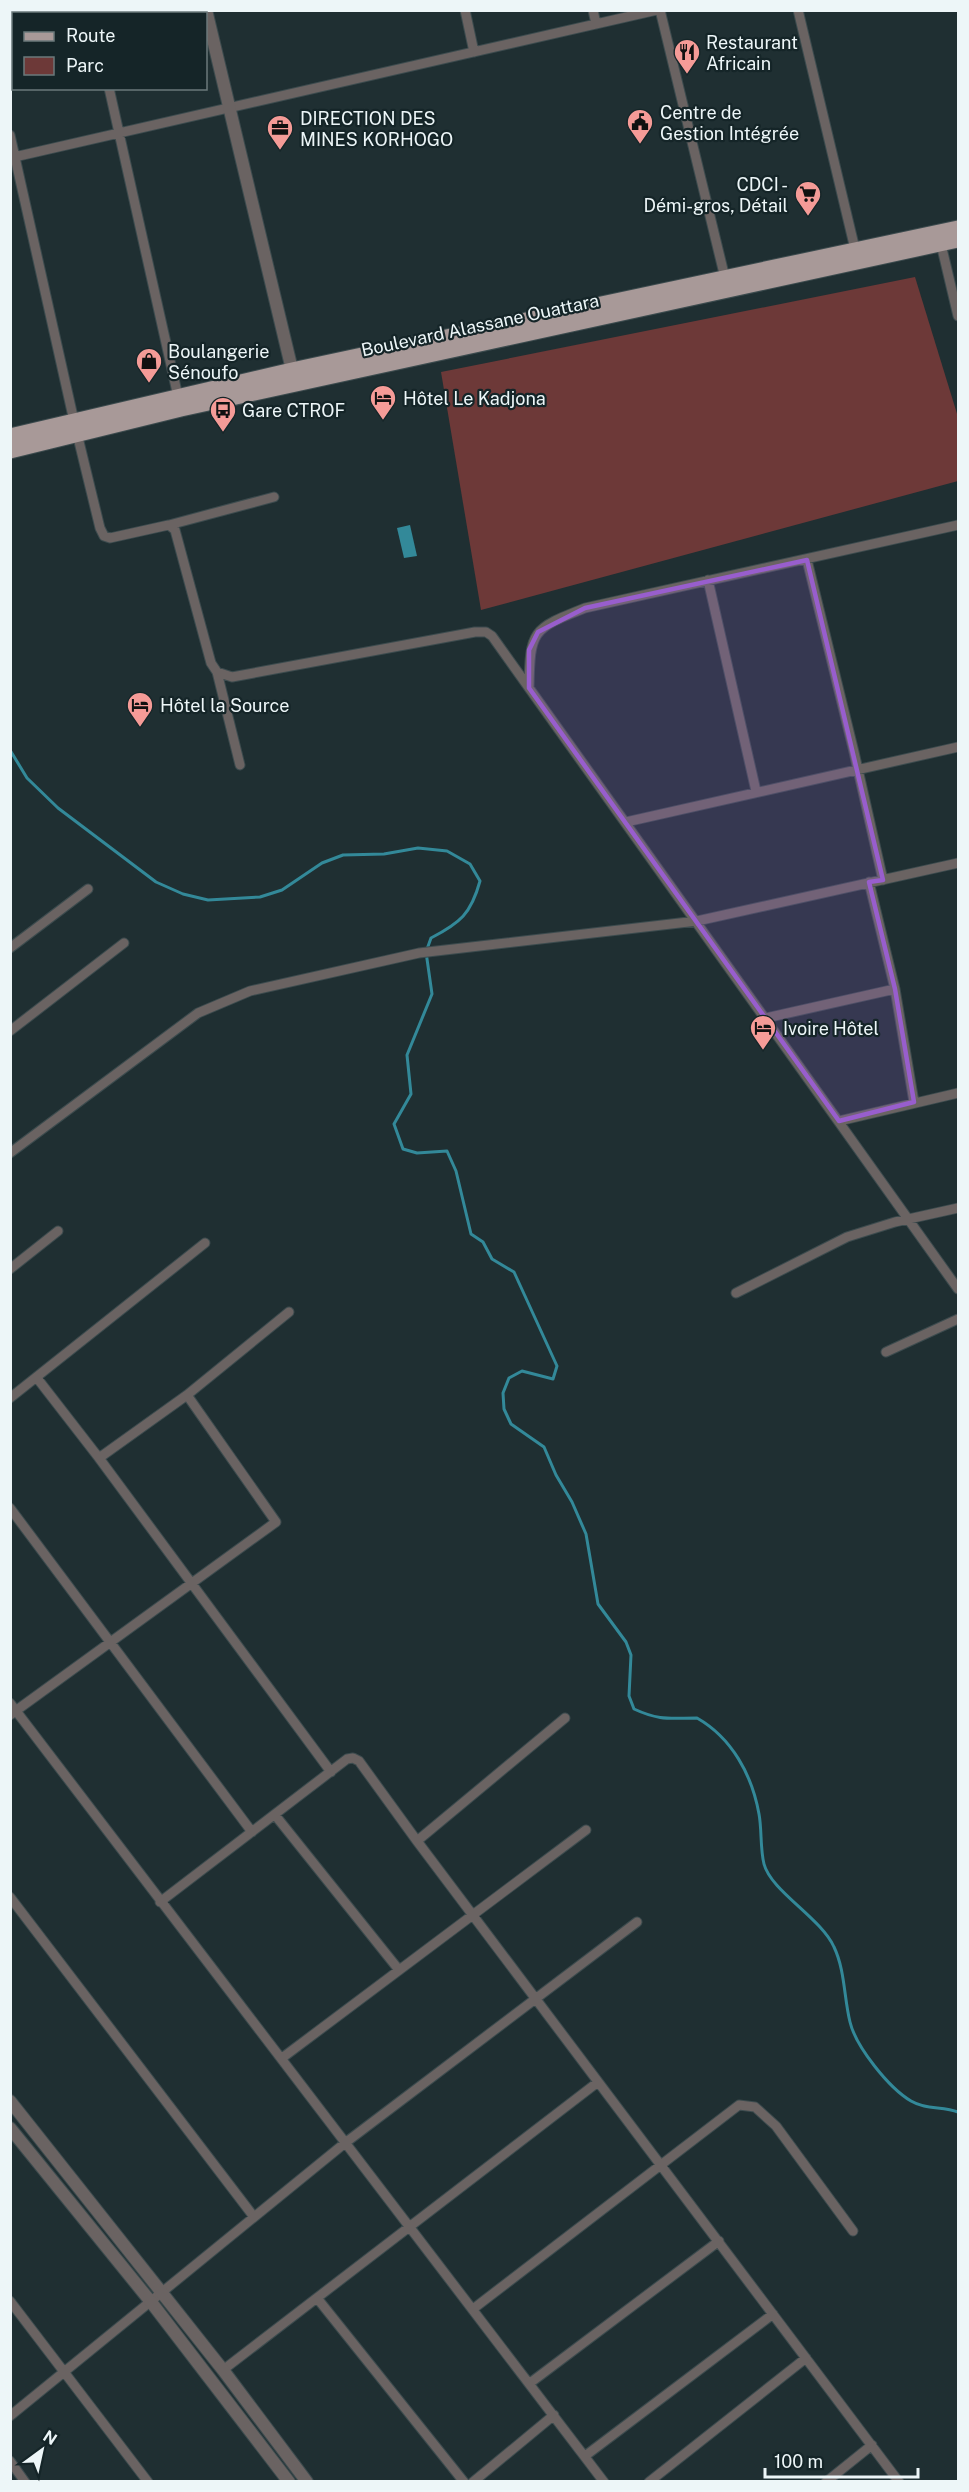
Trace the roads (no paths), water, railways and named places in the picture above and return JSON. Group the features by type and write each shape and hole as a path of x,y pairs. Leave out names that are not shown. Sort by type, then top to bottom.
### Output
{"main road":[{"name":"Boulevard Alassane Ouattara","path":"10,451 76,428 179,403 939,237 958,228"},
{"name":"Boulevard Alassane Ouattara","path":"726,284 855,249 939,237 958,240"},
{"name":"Boulevard Alassane Ouattara","path":"10,436 76,428"}],"street":[{"path":"465,10 474,52"},
{"path":"593,10 596,24"},
{"path":"13,157 658,10 726,284"},
{"path":"798,10 855,249"},
{"path":"207,14 293,377"},
{"path":"109,90 179,403"},
{"path":"10,135 13,157 76,428 104,536 117,537 169,525 274,496"},
{"path":"939,237 958,316"},
{"path":"169,525 175,530 212,663 217,672 240,765"},
{"path":"529,688 529,650 538,632 551,621 585,608 958,525"},
{"path":"807,560 858,769 882,880"},
{"path":"708,580 756,791"},
{"path":"217,672 232,677 475,632 486,632 500,645 911,1219 958,1289"},
{"path":"626,822 958,747"},
{"path":"10,1153 198,1013 250,991 419,953 697,921 958,863"},
{"path":"869,882 895,989 914,1102"},
{"path":"10,948 88,889"},
{"path":"10,1031 124,943"},
{"path":"766,1018 895,989"},
{"path":"839,1121 958,1093"},
{"path":"736,1293 847,1237 958,1208"},
{"path":"10,1269 58,1231"},
{"path":"10,1398 205,1243"},
{"path":"99,1458 187,1395 289,1312"},
{"path":"886,1352 958,1319"},
{"path":"37,1378 99,1458 331,1772"},
{"path":"187,1395 276,1522 13,1710 604,2481"},
{"path":"10,1508 252,1832"},
{"path":"417,1841 565,1718"},
{"path":"160,1902 347,1759 353,1758 359,1761 899,2481"},
{"path":"275,1815 399,1970"},
{"path":"282,2058 586,1830"},
{"path":"10,1897 254,2217"},
{"path":"10,2416 65,2374 345,2143 637,1922"},
{"path":"223,2370 598,2082"},
{"path":"10,2101 223,2370 307,2481"},
{"path":"473,2309 739,2105 755,2107 776,2126 853,2231"},
{"path":"10,2128 151,2302 289,2481"},
{"path":"530,2383 718,2241"},
{"path":"317,2298 464,2481"},
{"path":"10,2301 148,2481"},
{"path":"585,2456 773,2314"},
{"path":"649,2481 806,2358"},
{"path":"473,2481 555,2415"},
{"path":"826,2481 872,2445"},
{"path":"10,2462 26,2481"}],"water":[{"path":"410,525 417,556 404,558 397,528"}],"waterway":[{"path":"10,750 27,778 58,808 156,882 183,894 208,900 260,897 282,890 322,863 343,855 384,854 418,848 447,851 470,864 480,881 473,902 457,922 431,938 426,952 432,994 407,1055 411,1094 394,1124 403,1149 417,1153 447,1151 456,1171 471,1234 483,1242 492,1259 514,1272 557,1366 553,1379 522,1371 509,1378 503,1393 504,1409 511,1424 544,1447 586,1534 598,1604 626,1642 631,1655 629,1696 634,1709 658,1717 697,1718 709,1726 730,1747 746,1772 756,1799 762,1852 768,1874 819,1926 834,1947 840,1965 850,2022 866,2055 893,2087 911,2101 923,2106 958,2112"}],"place":[{"name":"Restaurant Africain","path":"687,75"},
{"name":"Centre de Gestion Intégrée","path":"640,145"},
{"name":"DIRECTION DES MINES KORHOGO","path":"280,151"},
{"name":"CDCI - Démi-gros, Détail","path":"808,217"},
{"name":"Boulangerie Sénoufo","path":"149,384"},
{"name":"Hôtel Le Kadjona","path":"383,421"},
{"name":"Gare CTROF","path":"223,433"},
{"name":"Hôtel la Source","path":"140,728"},
{"name":"Ivoire Hôtel","path":"763,1051"}]}
